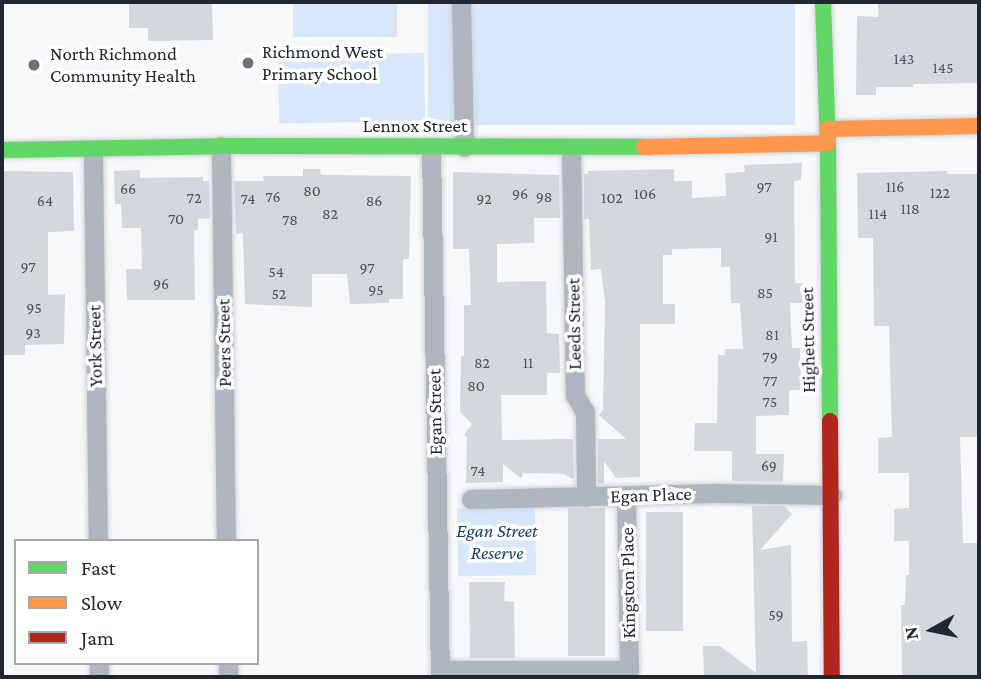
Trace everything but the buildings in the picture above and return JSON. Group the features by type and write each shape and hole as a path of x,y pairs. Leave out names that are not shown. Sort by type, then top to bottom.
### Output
{"street":[{"path":"461,2 464,147"},
{"name":"Highett Street","path":"823,2 832,495 832,677"},
{"name":"Lennox Street","path":"2,150 221,146 571,148 740,144 979,126"},
{"name":"Peers Street","path":"221,146 226,539"},
{"name":"Egan Street","path":"431,147 440,674"},
{"name":"Leeds Street","path":"571,148 575,395 585,412 586,496"},
{"name":"York Street","path":"93,150 97,539"},
{"name":"Egan Place","path":"471,499 832,495"},
{"name":"Kingston Place","path":"440,674 629,670 626,496"}],"green space":[{"path":"293,2 397,2 397,37 293,37"},
{"path":"428,2 795,2 795,125 428,125"},
{"path":"424,53 425,121 279,124 278,56"},
{"name":"Egan Street Reserve","path":"535,507 536,575 458,576 457,508"}],"traffic: fast":[{"path":"823,2 828,143 830,421"},
{"path":"2,150 221,146 644,147"}],"traffic: slow":[{"path":"827,129 979,126"},
{"path":"644,147 828,143"}],"traffic: jam":[{"path":"830,421 832,677"}],"place":[{"name":"Richmond West Primary School","path":"248,63"},
{"name":"North Richmond Community Health","path":"34,65"}]}
